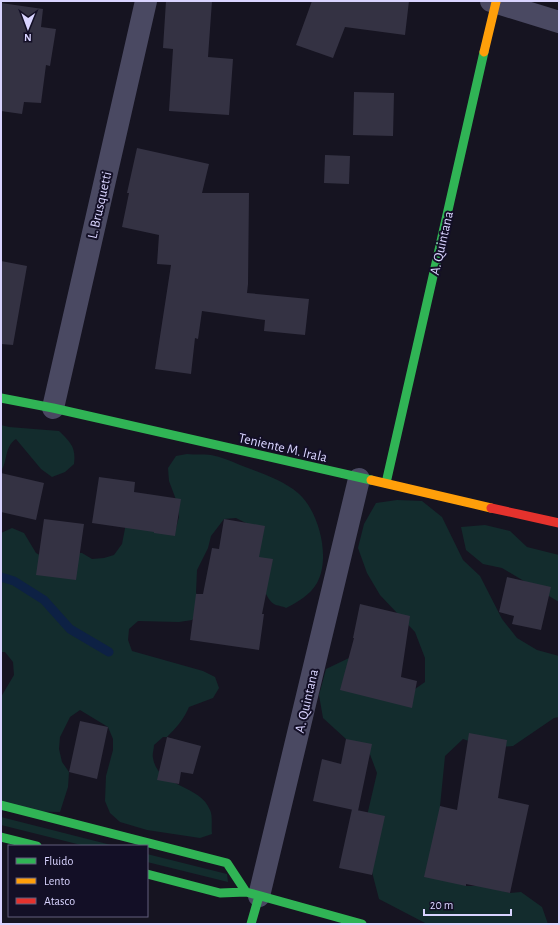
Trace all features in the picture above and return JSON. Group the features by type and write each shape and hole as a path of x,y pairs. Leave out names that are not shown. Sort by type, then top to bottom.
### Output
{"street":[{"name":"L. Brusquetti","path":"53,408 146,1"},
{"path":"494,2 559,22"},
{"name":"A. Quintana","path":"386,484 494,2"},
{"name":"Teniente M. Irala","path":"1,398 53,408 359,479 559,523"},
{"name":"A. Quintana","path":"251,924 253,894 359,479"},
{"path":"1,806 227,863 253,894"},
{"path":"1,837 33,845"},
{"path":"148,874 220,893 253,894 362,924"}],"green space":[{"path":"1,425 59,431 72,446 74,453 74,464 65,472 52,477 41,469 16,439 12,442 8,450 5,463 1,471"},
{"path":"187,454 211,455 222,458 270,477 291,488 298,493 312,511 321,535 323,548 321,573 317,583 307,595 286,608 274,604 264,590 257,567 248,524 236,518 224,519 211,536 208,548 197,570 196,593 201,600 201,612 192,620 179,622 138,621 129,629 128,640 132,651 203,671 215,677 219,688 213,698 189,707 174,730 167,737 163,737 154,745 153,755 156,767 162,775 205,801 211,812 212,834 200,838 147,830 120,822 110,813 105,801 106,776 113,750 113,739 108,727 80,710 70,717 60,737 59,749 62,762 69,772 68,787 60,812 1,811 1,697 14,675 13,662 5,652 1,652 1,533 12,528 24,533 36,553 47,559 70,553 82,553 92,559 114,555 122,544 129,508 176,528 179,517 178,505 169,481 168,468 176,456"},
{"path":"397,500 422,501 442,517 463,560 480,576 502,619 517,638 537,650 559,656 559,717 554,718 513,746 489,748 463,739 445,756 440,806 450,818 466,886 486,886 510,893 521,892 542,907 548,924 427,924 379,899 365,845 366,820 377,773 368,749 346,739 323,718 319,695 326,669 349,658 405,696 425,682 425,658 415,632 380,595 367,573 358,548 364,524 376,503"},
{"path":"485,525 510,531 527,547 559,555 559,602 502,568 483,564 466,550 461,527"},
{"path":"1,817 111,845 81,845 1,825"},
{"path":"148,854 227,874 228,882 148,862"}],"building":[{"path":"166,1 212,1 208,57 233,59 229,115 169,111 173,49 163,48"},
{"path":"312,1 409,1 405,35 345,27 333,58 296,45"},
{"path":"1,3 43,9 41,27 56,29 50,66 46,65 41,103 24,102 22,114 1,111"},
{"path":"354,92 394,93 393,136 353,135"},
{"path":"137,148 209,164 202,193 249,193 247,293 309,299 305,335 264,331 265,320 202,311 198,339 195,338 191,374 155,369 171,265 157,264 159,235 122,227 129,193 127,193"},
{"path":"325,155 350,156 349,184 324,183"},
{"path":"1,261 27,266 13,345 1,344"},
{"path":"1,473 44,483 36,520 1,512"},
{"path":"99,477 135,482 134,492 181,499 175,536 92,523"},
{"path":"44,519 84,524 76,580 36,575"},
{"path":"224,519 265,526 259,557 273,559 262,614 264,614 259,650 190,640 196,594 203,594 212,548 219,549"},
{"path":"507,577 551,587 541,630 512,624 514,616 499,612"},
{"path":"360,604 410,616 401,677 417,681 412,708 340,690 354,638"},
{"path":"80,721 108,727 97,779 69,772"},
{"path":"469,733 507,740 498,798 529,805 510,893 424,877 440,806 457,810"},
{"path":"167,737 201,746 193,774 181,772 179,784 157,780"},
{"path":"346,739 372,744 358,811 313,801 322,759 341,764"},
{"path":"352,809 385,816 372,875 339,868"}],"waterway":[{"path":"1,577 14,581 44,600 70,629 109,652"}],"traffic: fast":[{"path":"386,483 484,52"},
{"path":"1,398 53,408 371,480"},
{"path":"1,805 227,863 246,892"},
{"path":"1,837 33,845"},
{"path":"148,874 220,893 246,892 362,924"},
{"path":"251,924 259,896"}],"traffic: slow":[{"path":"484,52 496,2"},
{"path":"371,480 491,508"}],"traffic: jam":[{"path":"491,508 559,523"}]}
